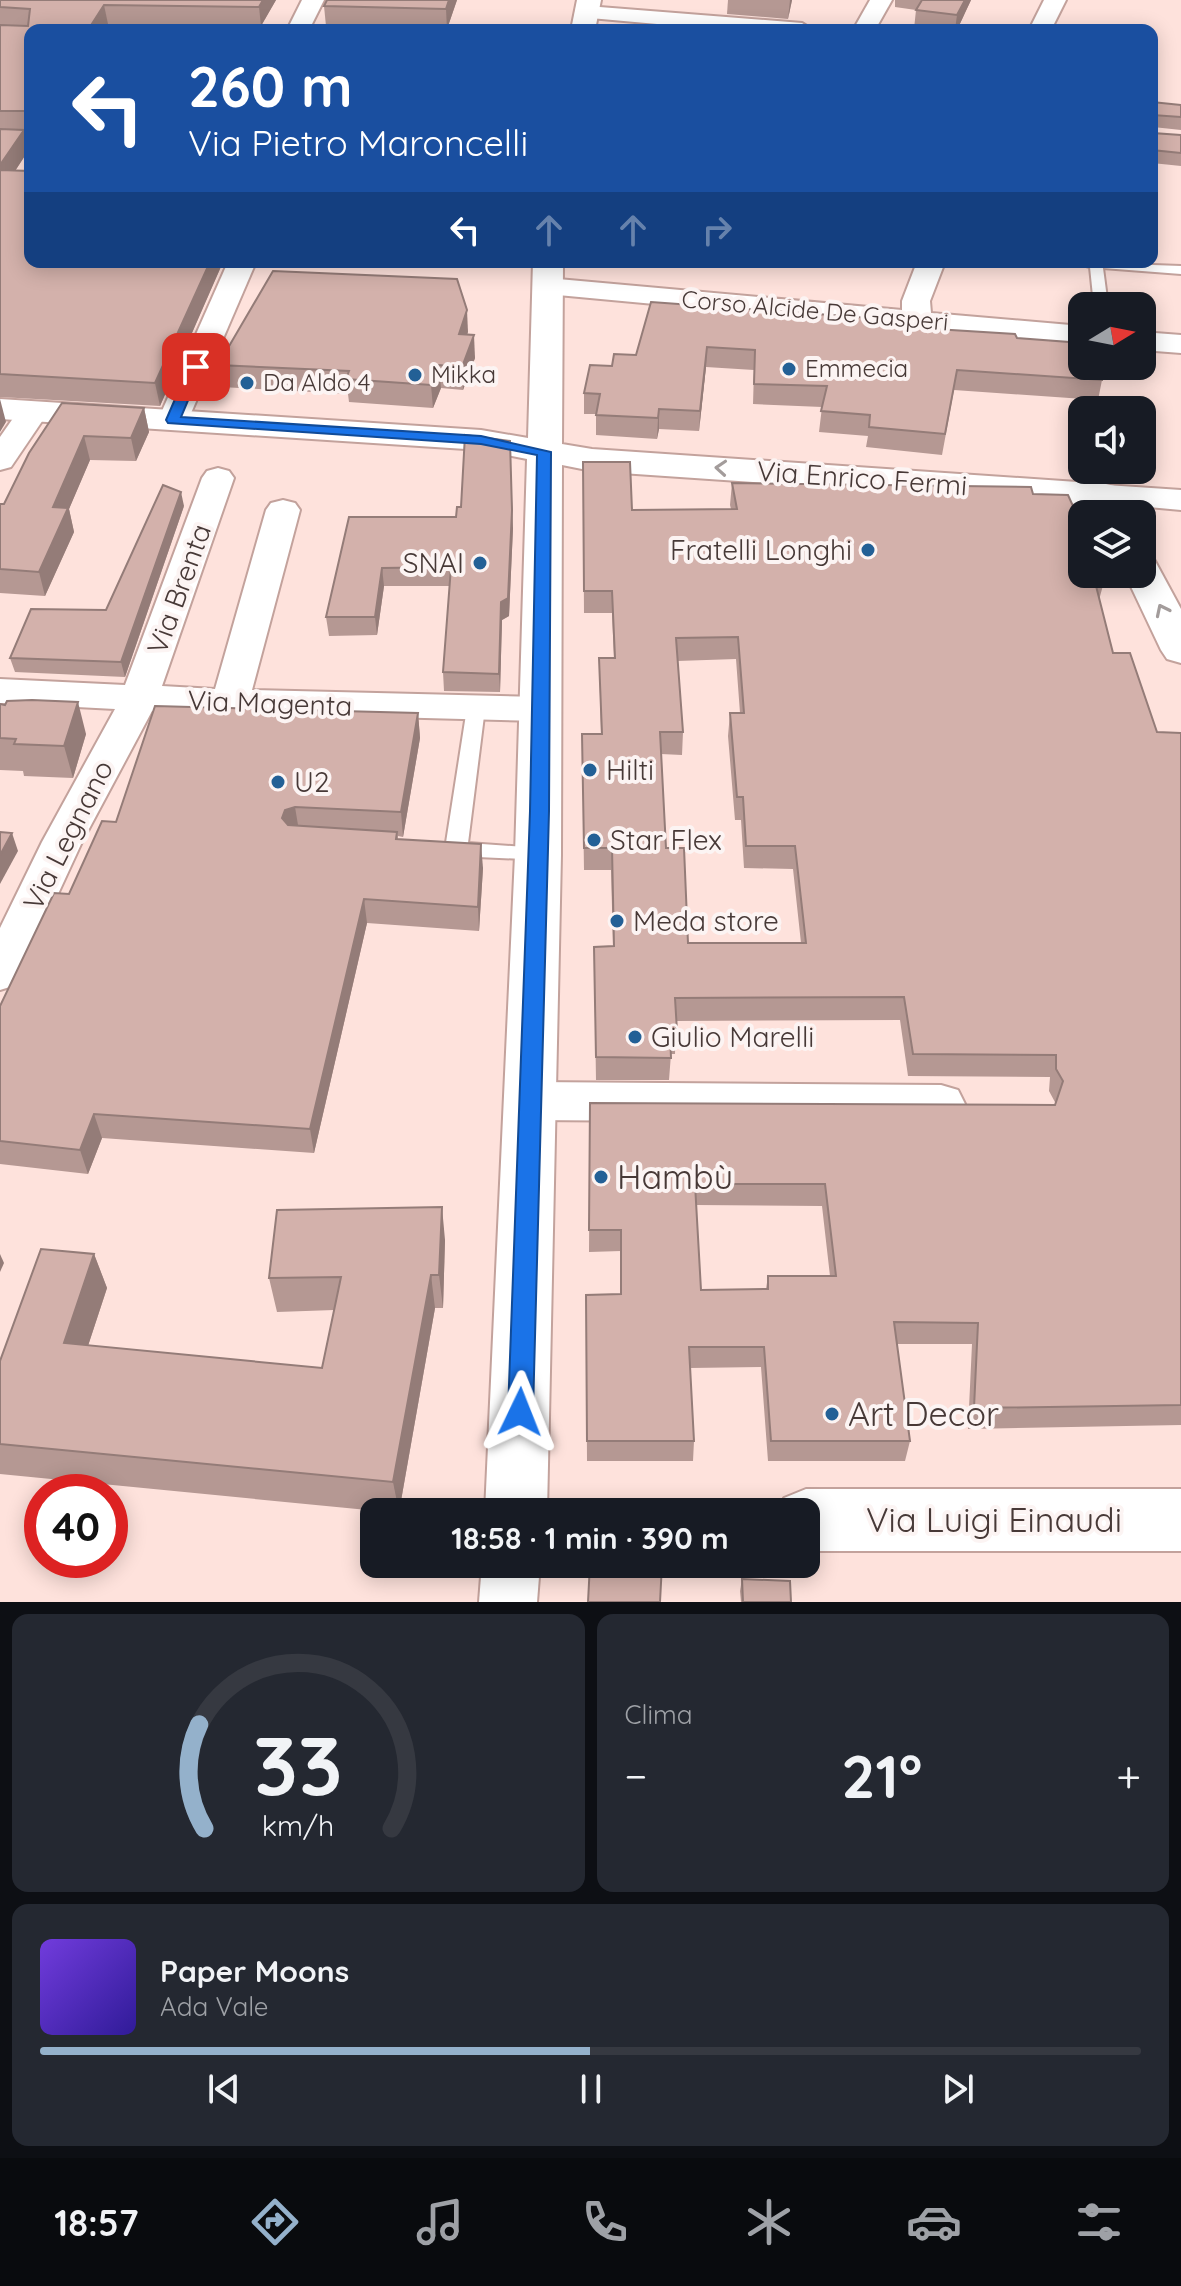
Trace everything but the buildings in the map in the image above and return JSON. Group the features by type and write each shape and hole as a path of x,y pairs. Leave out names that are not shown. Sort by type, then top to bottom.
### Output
{"street":[{"path":"301,24 313,0"},
{"path":"867,24 881,0"},
{"path":"1043,24 1055,0"},
{"path":"587,14 721,24"},
{"path":"0,140 24,141"},
{"path":"173,420 239,268"},
{"path":"916,311 929,268"},
{"path":"517,1498 532,1101 548,273"},
{"name":"Corso Alcide De Gasperi","path":"548,273 916,311 1068,333"},
{"name":"Corso Alcide De Gasperi","path":"916,311 1068,315"},
{"path":"1156,321 1181,323"},
{"path":"1156,342 1181,344"},
{"name":"Via Enrico Fermi","path":"0,409 481,440 592,460 1068,500"},
{"path":"0,460 34,411"},
{"name":"Via Brenta","path":"139,699 218,478"},
{"name":"Via Enrico Fermi","path":"1156,501 1181,500"},
{"path":"230,702 283,510"},
{"path":"1151,588 1181,650"},
{"name":"Via Magenta","path":"0,691 139,699 541,709"},
{"name":"Via Legnano","path":"0,973 62,842 139,699"},
{"path":"532,1101 982,1105"},
{"name":"Via Luigi Einaudi","path":"820,1520 1181,1520"},
{"path":"508,1602 510,1578"}],"lane":[{"path":"1096,268 1099,292"},
{"path":"1153,268 1181,270"},
{"path":"476,708 449,849 538,855"}],"place":[{"name":"Emmecia","path":"789,369"},
{"name":"Mikka","path":"415,375"},
{"name":"Da Aldo 4","path":"247,383"},
{"name":"Fratelli Longhi","path":"868,550"},
{"name":"SNAI","path":"480,563"},
{"name":"Hilti","path":"590,770"},
{"name":"U2","path":"278,782"},
{"name":"Star Flex","path":"594,840"},
{"name":"Meda store","path":"617,921"},
{"name":"Giulio Marelli","path":"635,1037"},
{"name":"Hambù","path":"601,1177"},
{"name":"Art Decor","path":"832,1414"}],"route":[{"path":"196,367 173,420 481,440 510,443 544,452 540,811 520,1412"}]}
